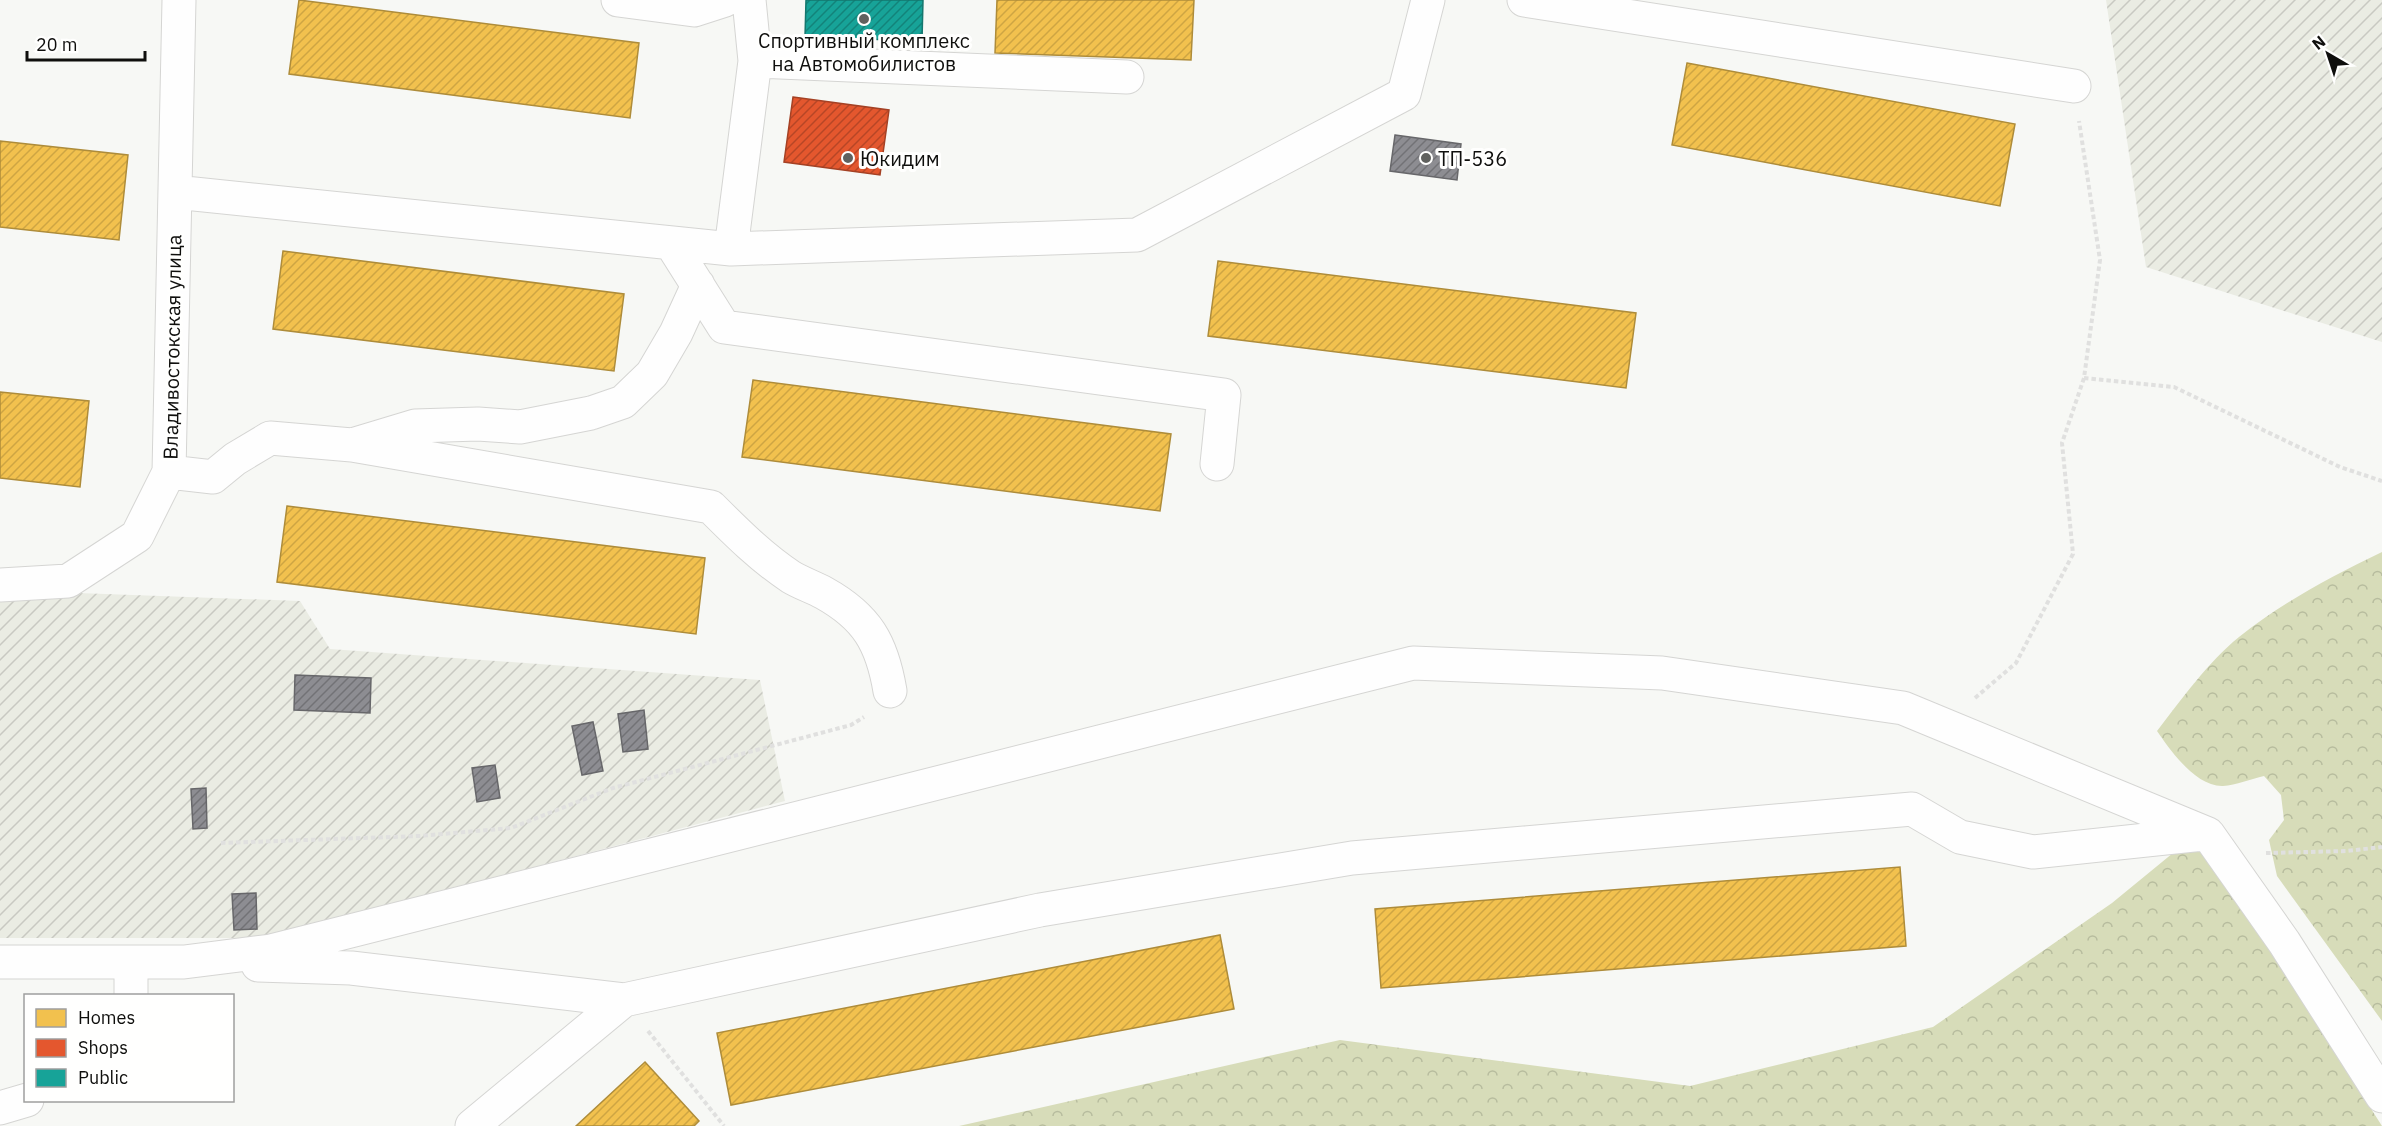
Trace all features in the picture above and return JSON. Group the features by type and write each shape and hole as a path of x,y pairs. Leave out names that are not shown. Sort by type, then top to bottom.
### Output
{"street":[{"name":"Владивостокская улица","path":"0,585 68,581 137,536 169,472 179,0"},
{"path":"618,0 694,10 725,0"},
{"path":"731,249 755,60 749,0"},
{"path":"175,192 731,249 1137,235 1404,94 1428,0"},
{"path":"1524,0 2074,86"},
{"path":"755,60 1127,77"},
{"path":"671,243 724,327 1224,394 1217,464"},
{"path":"352,445 415,426 478,424 520,427 591,413 623,402 652,374 676,333 698,285"},
{"path":"169,472 213,477 235,459 270,438 352,445 711,507 751,548 793,578 824,593 862,620 885,661 890,691"},
{"path":"184,962 271,951 1413,663 1662,673 1903,708 2208,834 2290,951 2382,1096"},
{"path":"0,962 184,962 351,968 624,1000 1040,910 1352,858 1912,809 1960,837 2033,852 2208,834"},
{"path":"131,962 131,994"},
{"path":"472,1126 624,1000"},
{"path":"0,1108 24,1102"}],"path":[{"path":"1945,724 2016,663 2073,554 2062,443 2084,378 2100,260 2074,86"},
{"path":"2084,378 2174,387 2340,467 2382,481"},
{"path":"221,843 419,836 511,828 613,788 851,725 872,712 890,691"},
{"path":"2265,853 2347,851 2382,847"},
{"path":"624,1000 723,1126"}],"shaded area":[{"path":"2106,0 2382,0 2382,342 2146,267"},
{"path":"78,593 300,601 330,649 760,680 785,801 265,938 0,938 0,600"}],"green space":[{"path":"2382,552 2382,1021 2277,876 2269,840 2284,820 2281,795 2264,776 2223,786 2213,785 2203,780 2185,766 2157,731 2206,669 2239,637 2308,590"},
{"path":"2201,842 2382,1126 959,1126 1340,1040 1690,1086 1933,1027 2112,903 2173,853"}],"building: Homes":[{"path":"299,0 639,43 630,118 289,74"},
{"path":"997,0 1194,0 1191,60 995,53"},
{"path":"1687,63 2015,124 2000,206 1672,145"},
{"path":"0,141 128,155 119,240 0,227"},
{"path":"283,251 624,294 614,371 273,329"},
{"path":"1218,261 1636,313 1626,388 1208,336"},
{"path":"753,380 1171,434 1160,511 742,457"},
{"path":"0,392 89,401 80,487 0,478"},
{"path":"287,506 705,558 696,634 277,582"},
{"path":"1900,867 1906,946 1381,988 1375,909"},
{"path":"1220,935 1234,1009 731,1105 717,1033"},
{"path":"645,1062 699,1121 694,1126 576,1126"}],"building: Shops":[{"path":"793,97 889,110 880,175 784,162"}],"building: Public":[{"name":"Спортивный комплекс на Автомобилистов","path":"806,0 923,0 922,41 805,37"}],"building: Industry":[{"name":"ТП-536","path":"1395,135 1461,144 1457,180 1390,171"},
{"path":"295,675 371,678 370,713 294,710"},
{"path":"644,710 648,749 623,752 618,714"},
{"path":"593,722 603,771 582,775 572,726"},
{"path":"495,765 500,798 477,802 472,768"},
{"path":"206,788 207,828 193,829 191,789"},
{"path":"256,893 257,929 234,930 232,894"}],"place":[{"name":"Спортивный комплекс на Автомобилистов","path":"864,19"},
{"name":"Юкидим","path":"848,158"},
{"name":"ТП-536","path":"1426,158"}]}
